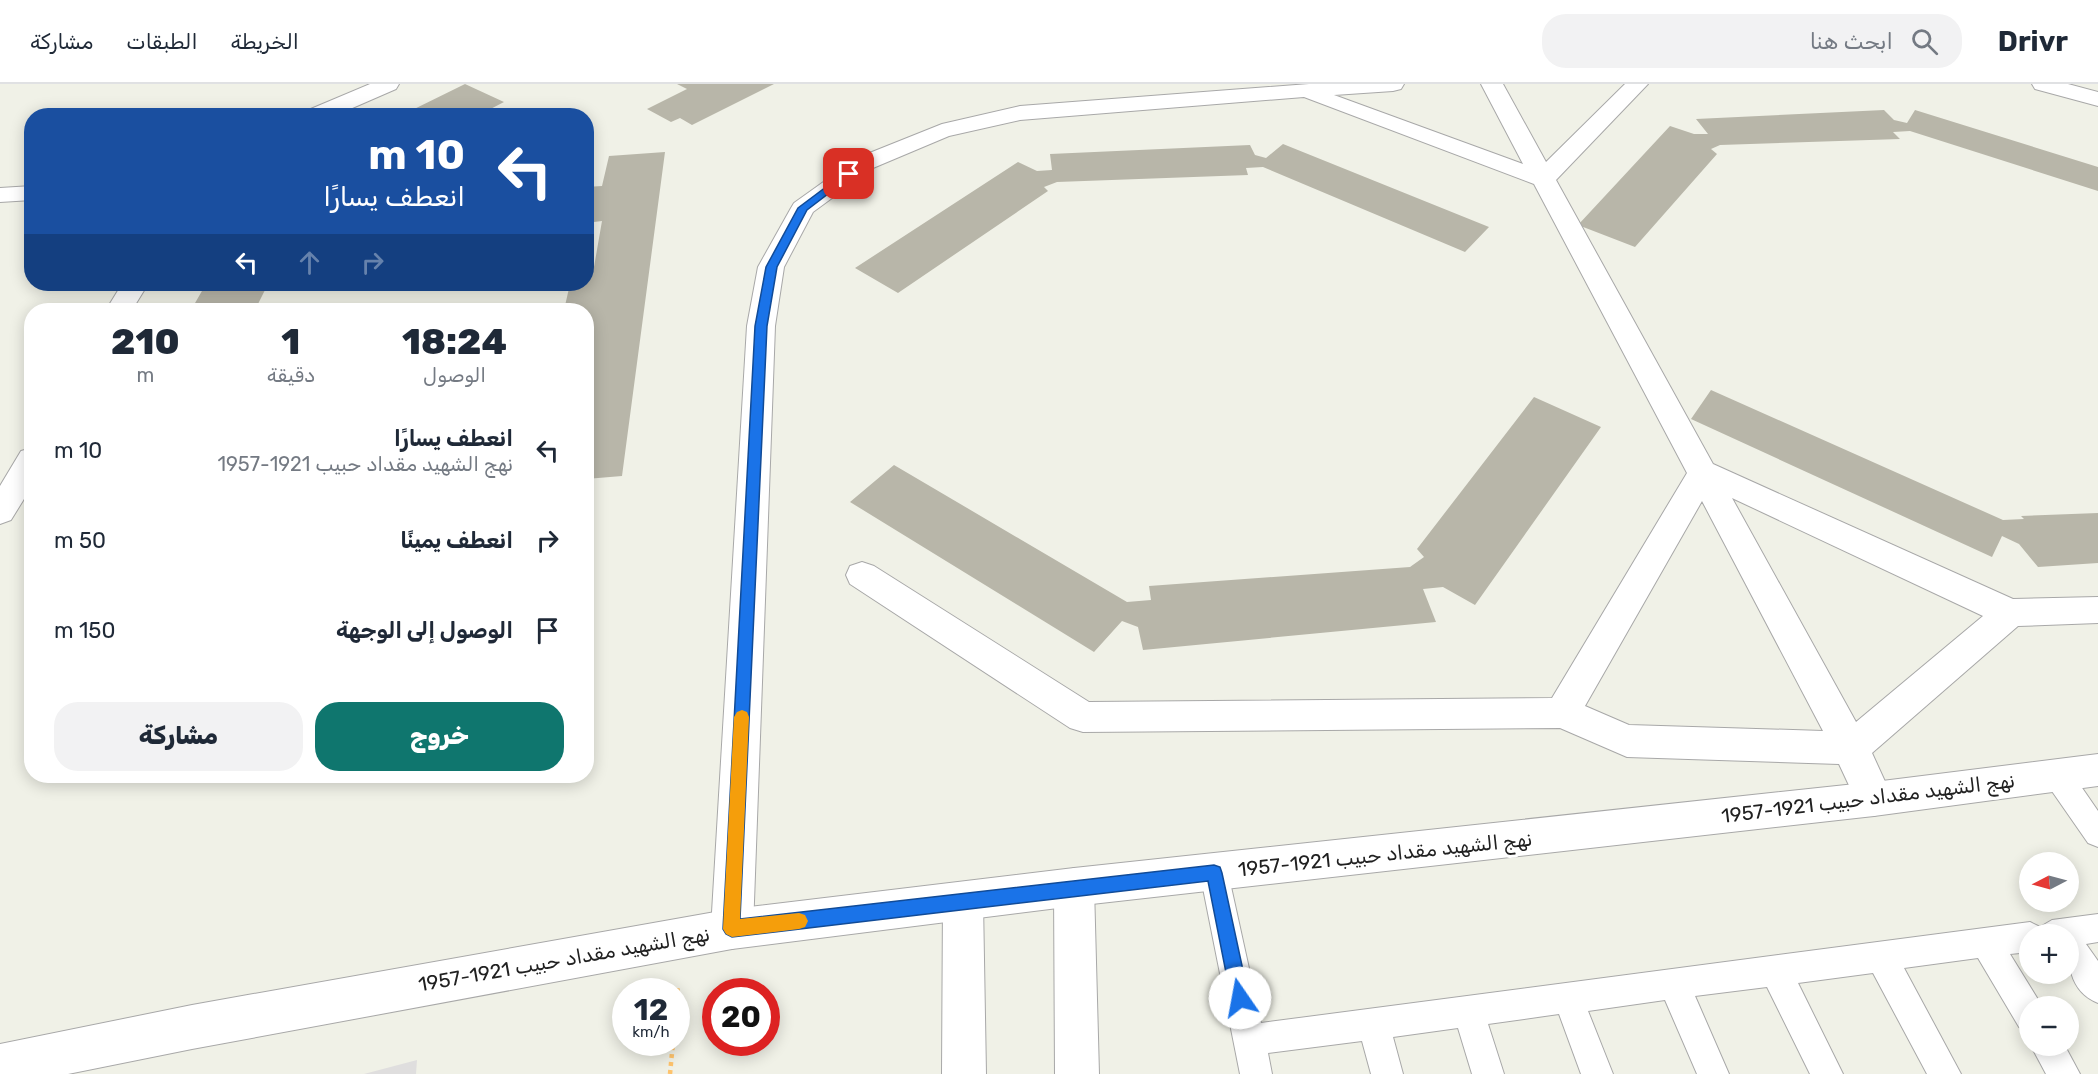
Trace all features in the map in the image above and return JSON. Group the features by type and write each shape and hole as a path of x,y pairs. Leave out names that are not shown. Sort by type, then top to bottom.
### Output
{"street":[{"path":"332,108 388,84"},
{"path":"732,929 761,326 771,267 803,208 865,163 942,131 1020,113 1393,84"},
{"path":"1492,84 1851,748 1874,799"},
{"path":"1543,179 1637,84"},
{"path":"2043,84 2098,99"},
{"path":"1302,91 1543,179"},
{"path":"0,195 24,194"},
{"path":"0,512 24,472"},
{"path":"1703,472 2010,613 2098,610"},
{"path":"1562,713 1703,472"},
{"path":"862,575 1083,717 1562,713 1627,741 1851,748 2010,613"},
{"name":"نهج الشهيد مقداد حبيب 1921-1957","path":"0,1066 192,1027 732,929 1074,887 1874,799 2098,770"},
{"path":"1074,887 1077,1074"},
{"path":"963,902 964,1074"}],"lane":[{"path":"2057,775 2098,834"},
{"path":"1214,873 1256,1074"},
{"path":"2079,933 2098,928"},
{"path":"1249,1040 2019,938"},
{"path":"1986,943 2019,998"},
{"path":"1881,957 1945,1074"},
{"path":"2079,962 2098,988"},
{"path":"1775,970 1827,1074"},
{"path":"1674,984 1713,1074"},
{"path":"1568,998 1597,1074"},
{"path":"1468,1011 1488,1074"},
{"path":"1374,1024 1387,1074"},
{"path":"2053,1056 2064,1074"}],"path":[{"path":"670,1074 672,1056"}],"shaded area":[{"path":"417,1060 416,1074 364,1074"}],"building":[{"path":"465,84 504,102 492,108 416,108"},
{"path":"677,84 774,84 692,125 680,118 671,122 647,109 687,89"},
{"path":"1884,110 1894,120 1907,123 1915,110 2098,167 2098,191 1910,131 1893,132 1900,139 1720,145 1711,149 1717,154 1635,247 1578,225 1670,126 1694,134 1708,134 1696,119"},
{"path":"1283,144 1489,227 1465,252 1263,167 1246,168 1248,175 1057,182 1044,187 1048,191 898,293 855,268 1018,162 1037,171 1052,170 1050,154 1250,145 1255,155 1266,158"},
{"path":"665,152 622,476 594,478 594,303 566,303 568,291 594,291 594,267 602,221 594,222 594,186 602,186 609,156"},
{"path":"202,291 264,291 258,303 195,303"},
{"path":"1711,390 2003,520 2024,519 2021,516 2098,513 2098,563 2038,567 2019,544 2002,536 1992,557 1691,419"},
{"path":"1534,397 1601,427 1475,605 1443,587 1423,589 1436,622 1143,650 1138,627 1122,621 1094,652 850,502 894,465 1127,602 1151,600 1149,586 1410,567 1424,557 1417,549"}],"slow traffic":[{"path":"742,717 732,929 799,921"}],"route":[{"path":"849,174 803,208 771,267 761,326 732,929 1074,887 1214,873 1240,998"}]}
